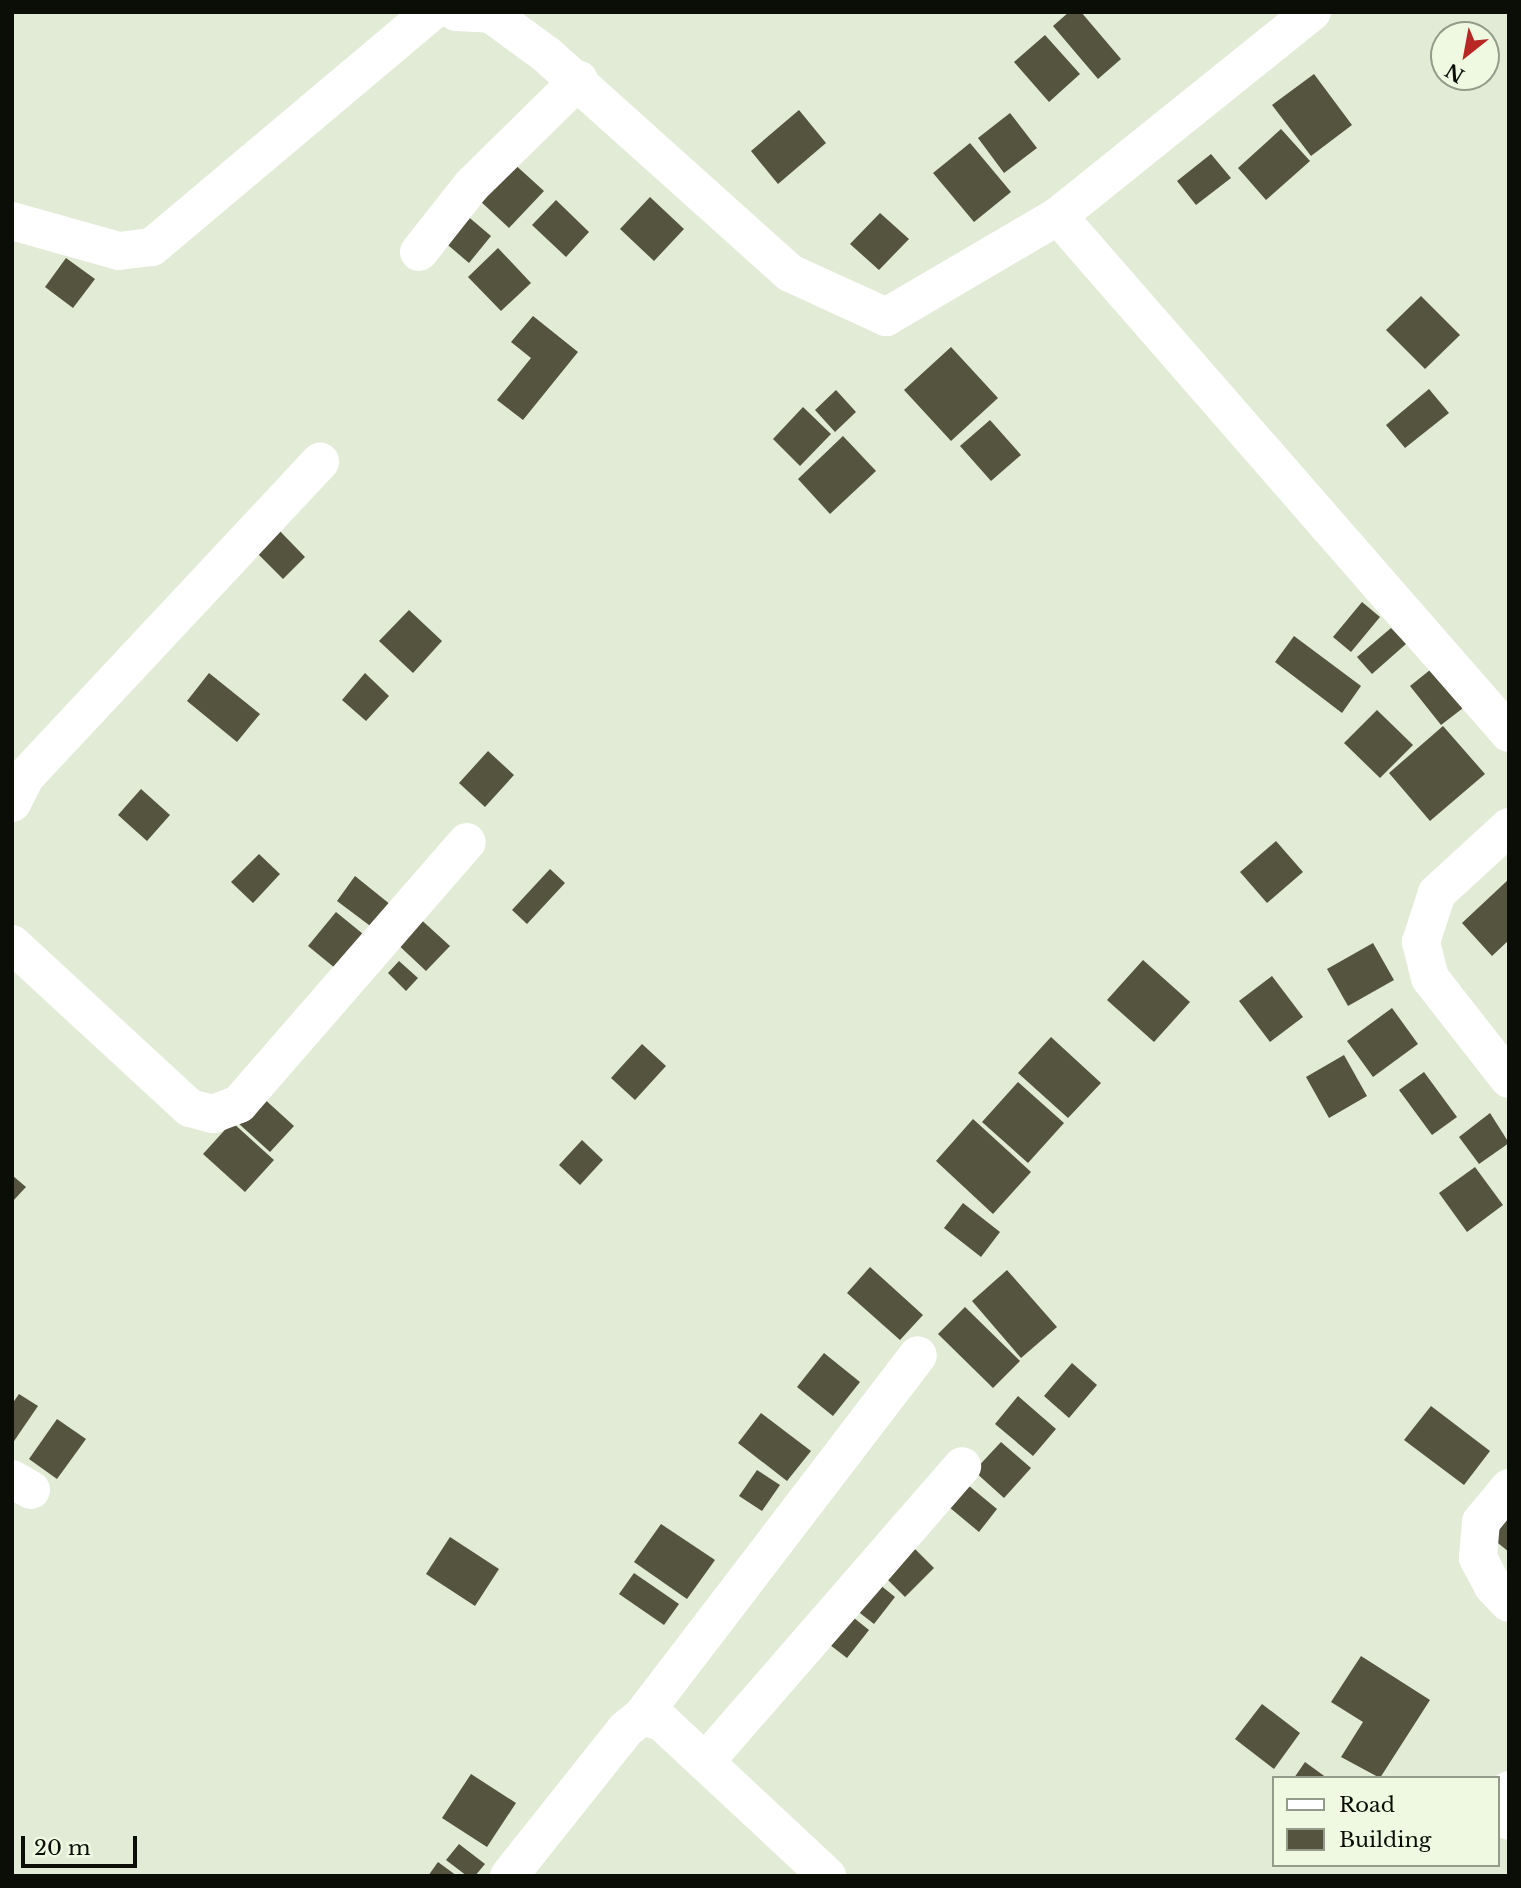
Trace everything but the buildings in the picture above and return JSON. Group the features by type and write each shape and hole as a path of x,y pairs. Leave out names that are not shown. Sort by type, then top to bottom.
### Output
{"street":[{"path":"12,221 119,251 152,247 431,12"},
{"path":"456,12 491,14 579,80 790,273 886,317 1058,216 1312,12"},
{"path":"419,253 472,185 579,80"},
{"path":"1058,216 1509,733"},
{"path":"12,803 25,777 320,462"},
{"path":"1509,827 1437,893 1421,943 1430,978 1509,1079"},
{"path":"12,944 190,1108 213,1114 239,1104 467,842"},
{"path":"509,1876 626,1729 642,1716 918,1356"},
{"path":"705,1762 962,1466"},
{"path":"1509,1488 1480,1522 1478,1558 1509,1603"},
{"path":"642,1716 662,1722 827,1876"},
{"path":"1509,1790 1505,1797 1509,1821"}]}
